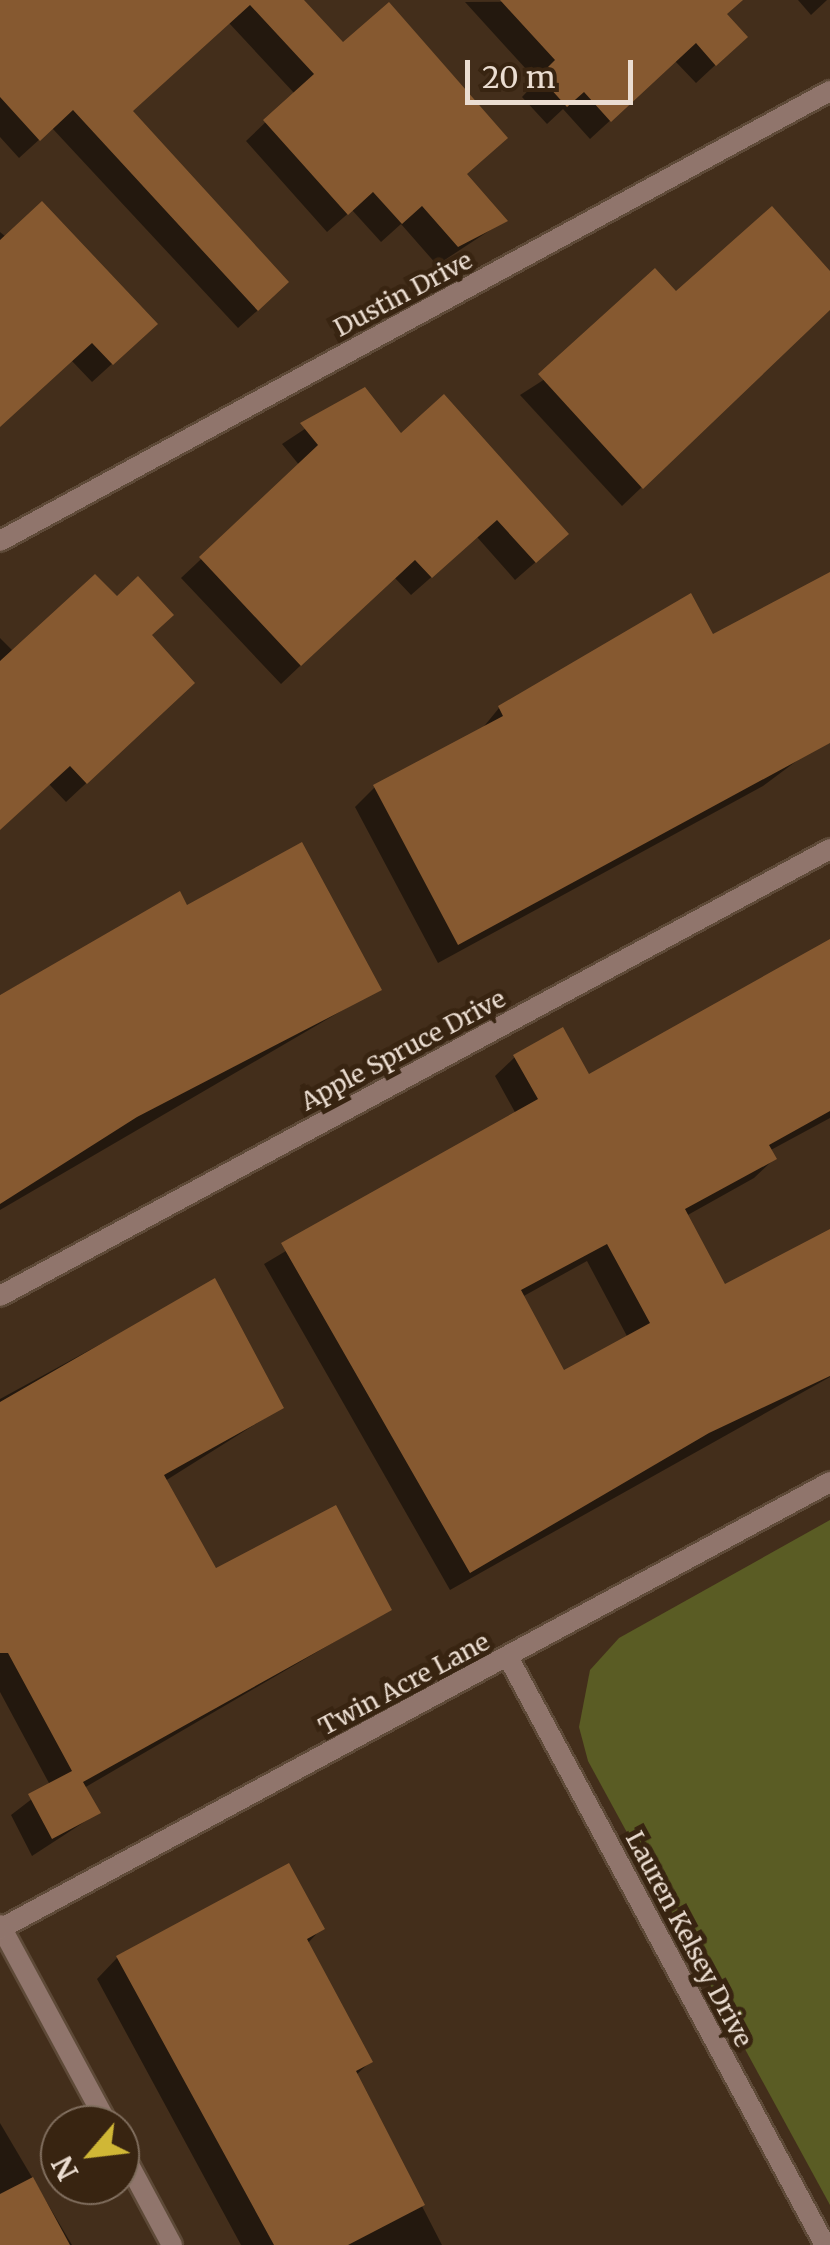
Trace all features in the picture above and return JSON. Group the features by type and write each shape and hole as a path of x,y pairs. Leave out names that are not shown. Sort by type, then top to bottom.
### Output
{"street":[{"name":"Dustin Drive","path":"0,541 830,91"},
{"name":"Apple Spruce Drive","path":"0,1296 830,849"},
{"name":"Twin Acre Lane","path":"0,1927 830,1482"},
{"name":"Lauren Kelsey Drive","path":"508,1656 825,2245"},
{"path":"0,1927 97,2105"},
{"path":"140,2185 172,2245"}],"shaded area":[{"path":"830,1520 830,2205 588,1761 579,1727 590,1670 619,1638"}],"building":[{"path":"0,0 304,0 343,42 389,2 508,138 467,174 508,221 458,247 422,206 402,224 373,192 348,215 263,120 314,74 250,5 133,111 289,282 258,311 73,110 40,141 0,97"},
{"path":"500,0 743,0 727,14 748,37 716,66 696,43 611,122 584,92 567,107 539,76 555,60"},
{"path":"42,201 158,324 113,365 92,343 0,427 0,240"},
{"path":"772,206 830,271 830,310 643,489 538,374 655,268 676,291"},
{"path":"365,387 401,433 444,394 569,534 536,563 497,520 432,578 415,560 301,666 199,557 318,445 300,423"},
{"path":"830,572 830,743 458,945 373,785 503,716 498,706 691,593 713,634"},
{"path":"95,574 117,596 138,576 174,615 152,635 195,683 87,784 70,766 0,830 0,661"},
{"path":"302,842 382,990 137,1117 0,1204 0,995 180,891 187,905"},
{"path":"830,939 830,1111 769,1145 777,1159 685,1209 725,1284 830,1229 830,1376 709,1433 470,1573 281,1243 538,1099 513,1055 563,1027 589,1074","holes":["607,1244 650,1323 564,1370 521,1290"]},
{"path":"215,1278 284,1408 164,1475 216,1568 336,1505 392,1610 83,1782 101,1813 52,1839 28,1794 72,1771 8,1653 0,1653 0,1402"},
{"path":"289,1863 325,1929 307,1939 373,2062 356,2071 425,2205 348,2245 274,2245 116,1956"},
{"path":"33,2177 40,2190 40,2205 48,2205 70,2245 0,2245 0,2194"}]}
